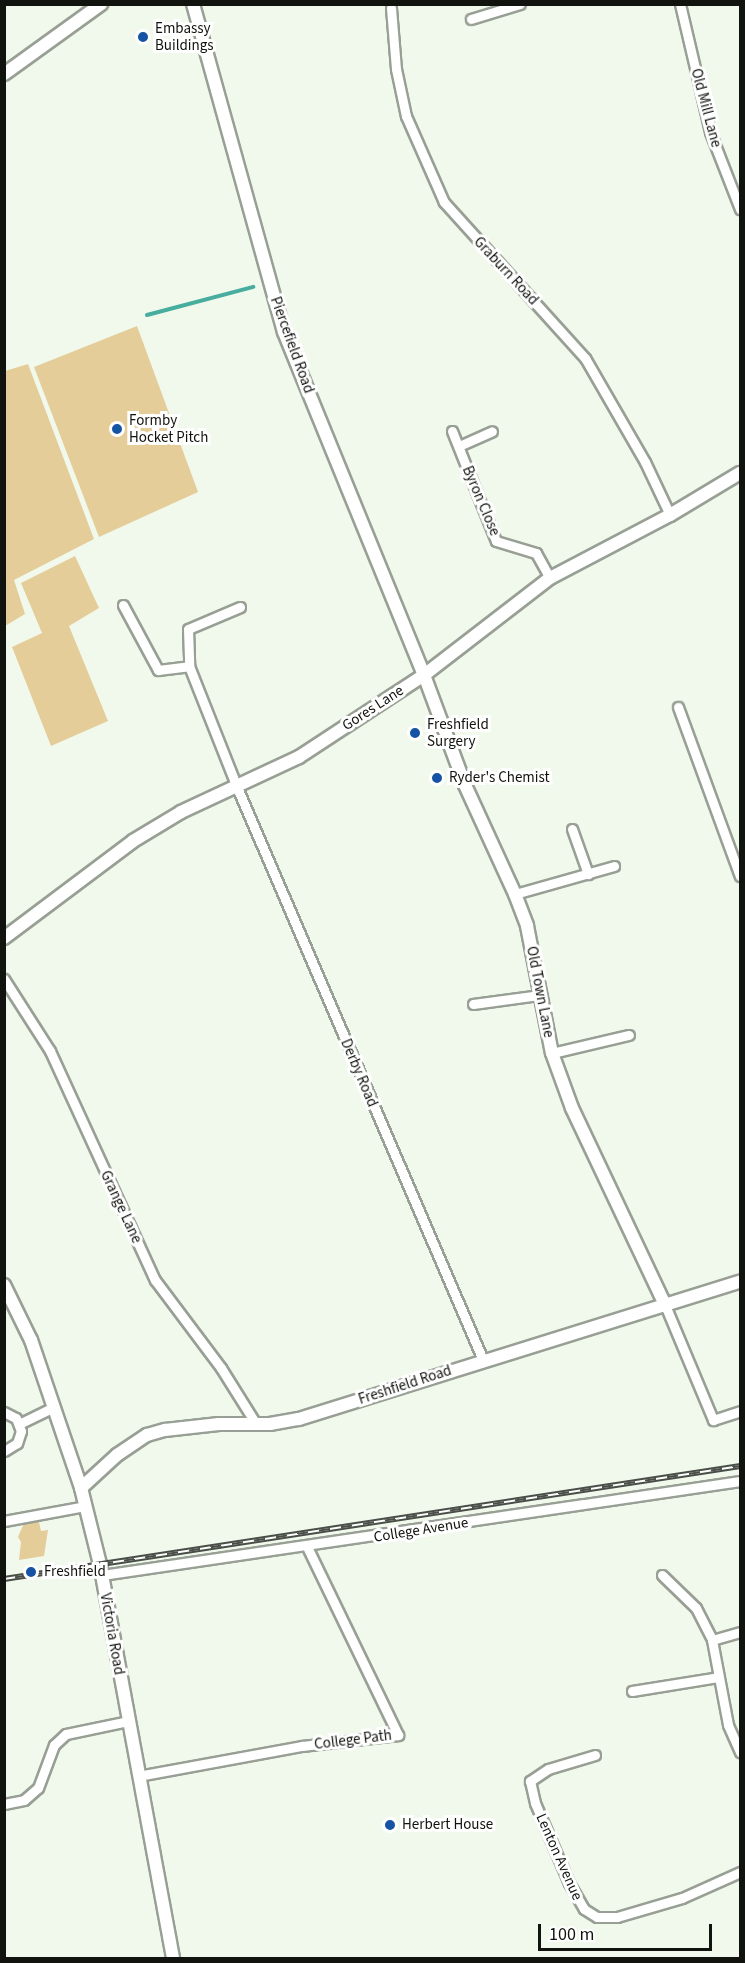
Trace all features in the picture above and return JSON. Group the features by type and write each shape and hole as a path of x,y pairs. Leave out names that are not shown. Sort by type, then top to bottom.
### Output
{"street":[{"path":"4,74 101,4"},
{"name":"Piercefield Road","path":"193,4 284,332 424,675"},
{"path":"471,19 520,4"},
{"name":"Old Mill Lane","path":"680,4 711,132 741,209"},
{"name":"Graburn Road","path":"391,8 396,69 406,116 444,202 585,358 645,462 670,515"},
{"name":"Byron Close","path":"452,431 495,541 536,554 550,578"},
{"path":"459,446 492,431"},
{"name":"Gores Lane","path":"4,938 133,841 181,812 299,757 424,675 550,578 670,515 741,473"},
{"path":"123,605 158,670 189,666 188,629 240,607"},
{"name":"Derby Road","path":"189,666 236,785 483,1360"},
{"name":"Old Town Lane","path":"424,675 465,785 515,894 527,926 552,1053 572,1108 665,1305"},
{"path":"678,707 741,876"},
{"path":"572,829 588,874"},
{"path":"515,894 614,867"},
{"name":"Grange Lane","path":"4,979 50,1051 154,1280 221,1368 256,1424"},
{"path":"473,1004 540,995"},
{"path":"552,1053 629,1035"},
{"name":"Freshfield Road","path":"81,1488 117,1455 147,1435 165,1430 219,1424 256,1424 299,1419 483,1360 741,1282"},
{"name":"Victoria Road","path":"6,1292 31,1340 81,1488 102,1575 173,1959"},
{"path":"665,1305 713,1420 741,1412"},
{"path":"19,1424 54,1407"},
{"path":"4,1412 11,1414 19,1424 21,1431 17,1443 4,1451"},
{"name":"College Avenue","path":"102,1575 307,1547 741,1481"},
{"path":"4,1521 85,1506"},
{"name":"College Path","path":"138,1776 302,1746 398,1735 307,1547"},
{"path":"662,1575 696,1608 712,1640 728,1725 741,1752"},
{"path":"712,1640 741,1632"},
{"path":"632,1691 718,1677"},
{"path":"4,1804 24,1800 38,1788 54,1745 66,1734 128,1721"},
{"name":"Lenton Avenue","path":"595,1755 548,1770 530,1781 534,1803 569,1883 584,1909 597,1917 617,1917 682,1898 741,1872"}],"shaded area":[{"name":"Formby Hocket Pitch","path":"137,326 198,492 99,537 34,367"},
{"path":"28,364 94,539 14,580 25,614 5,626 5,371"},
{"path":"75,556 99,608 69,626 108,721 51,746 12,647 42,633 21,583"},
{"path":"39,1522 41,1531 48,1530 44,1556 19,1560 21,1542 18,1537 24,1523"}],"waterway":[{"path":"147,315 253,287"}],"railway":[{"path":"4,1579 740,1466"}],"place":[{"name":"Embassy Buildings","path":"143,37"},
{"name":"Formby Hocket Pitch","path":"117,429"},
{"name":"Freshfield Surgery","path":"415,733"},
{"name":"Ryder's Chemist","path":"437,778"},
{"name":"Freshfield","path":"31,1572"},
{"name":"Herbert House","path":"390,1825"}]}
